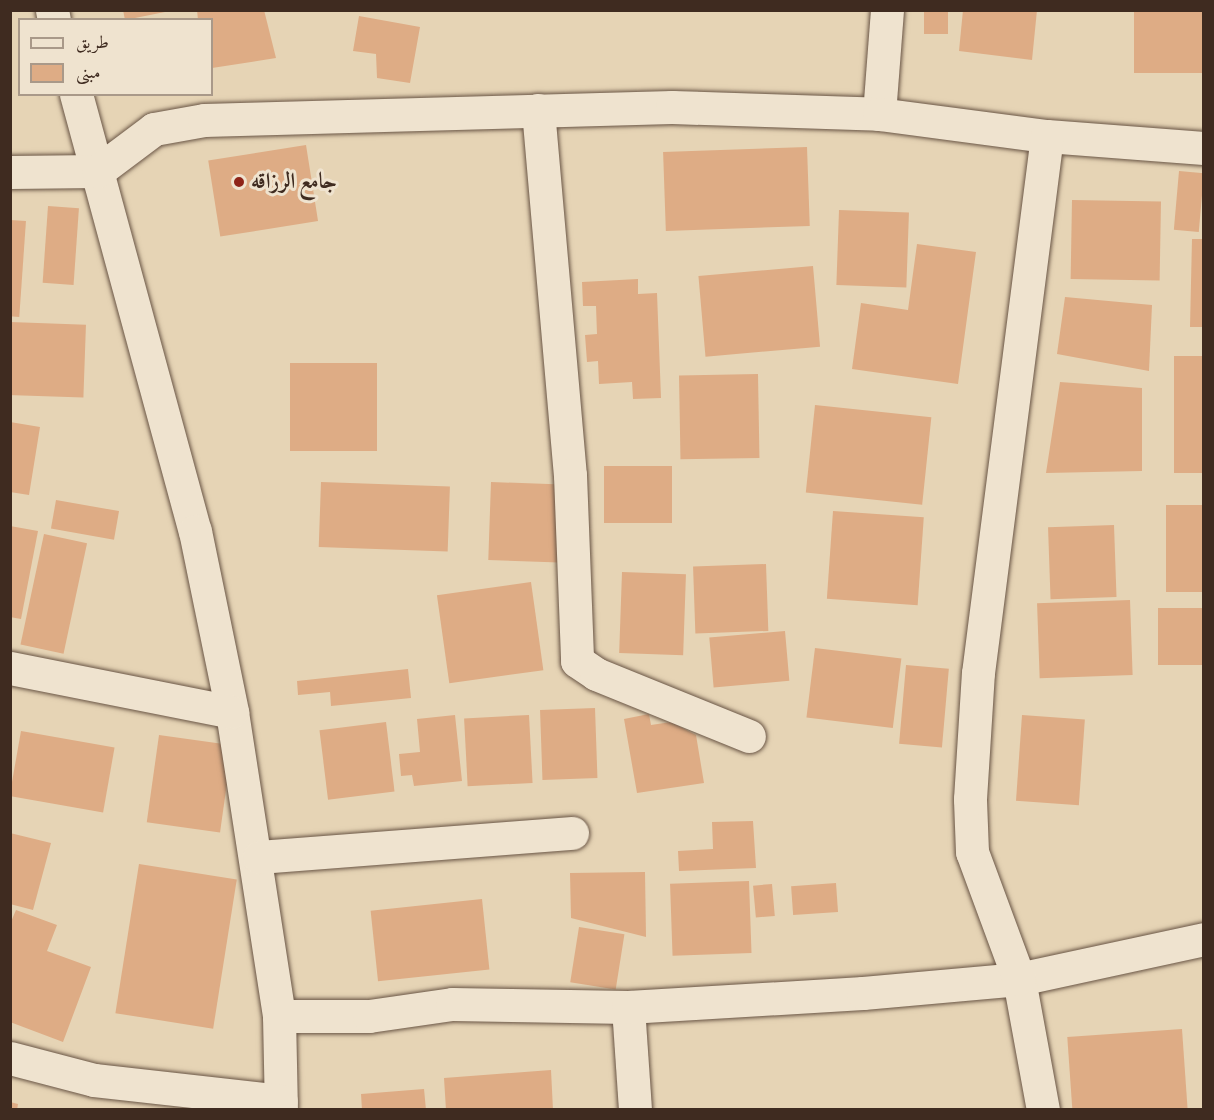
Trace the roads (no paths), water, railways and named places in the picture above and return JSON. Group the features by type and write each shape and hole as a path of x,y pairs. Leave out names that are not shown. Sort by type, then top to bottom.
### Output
{"street":[{"path":"879,114 887,10"},
{"path":"10,1058 94,1080 281,1105 279,1016 259,857 232,712 195,531 99,171 77,96"},
{"path":"10,172 99,171 154,129 204,120 672,107 879,114 1047,136 1203,147"},
{"path":"538,110 570,475 577,661 596,674 749,736"},
{"path":"1043,1110 1019,979 972,852 970,799 978,673 1047,136"},
{"path":"10,668 232,712"},
{"path":"259,857 572,833"},
{"path":"279,1016 369,1016 452,1004 628,1007 1019,979 1203,939"},
{"path":"628,1007 635,1110"}],"place":[{"name":"جامع الرزاقه","path":"239,182"}]}
